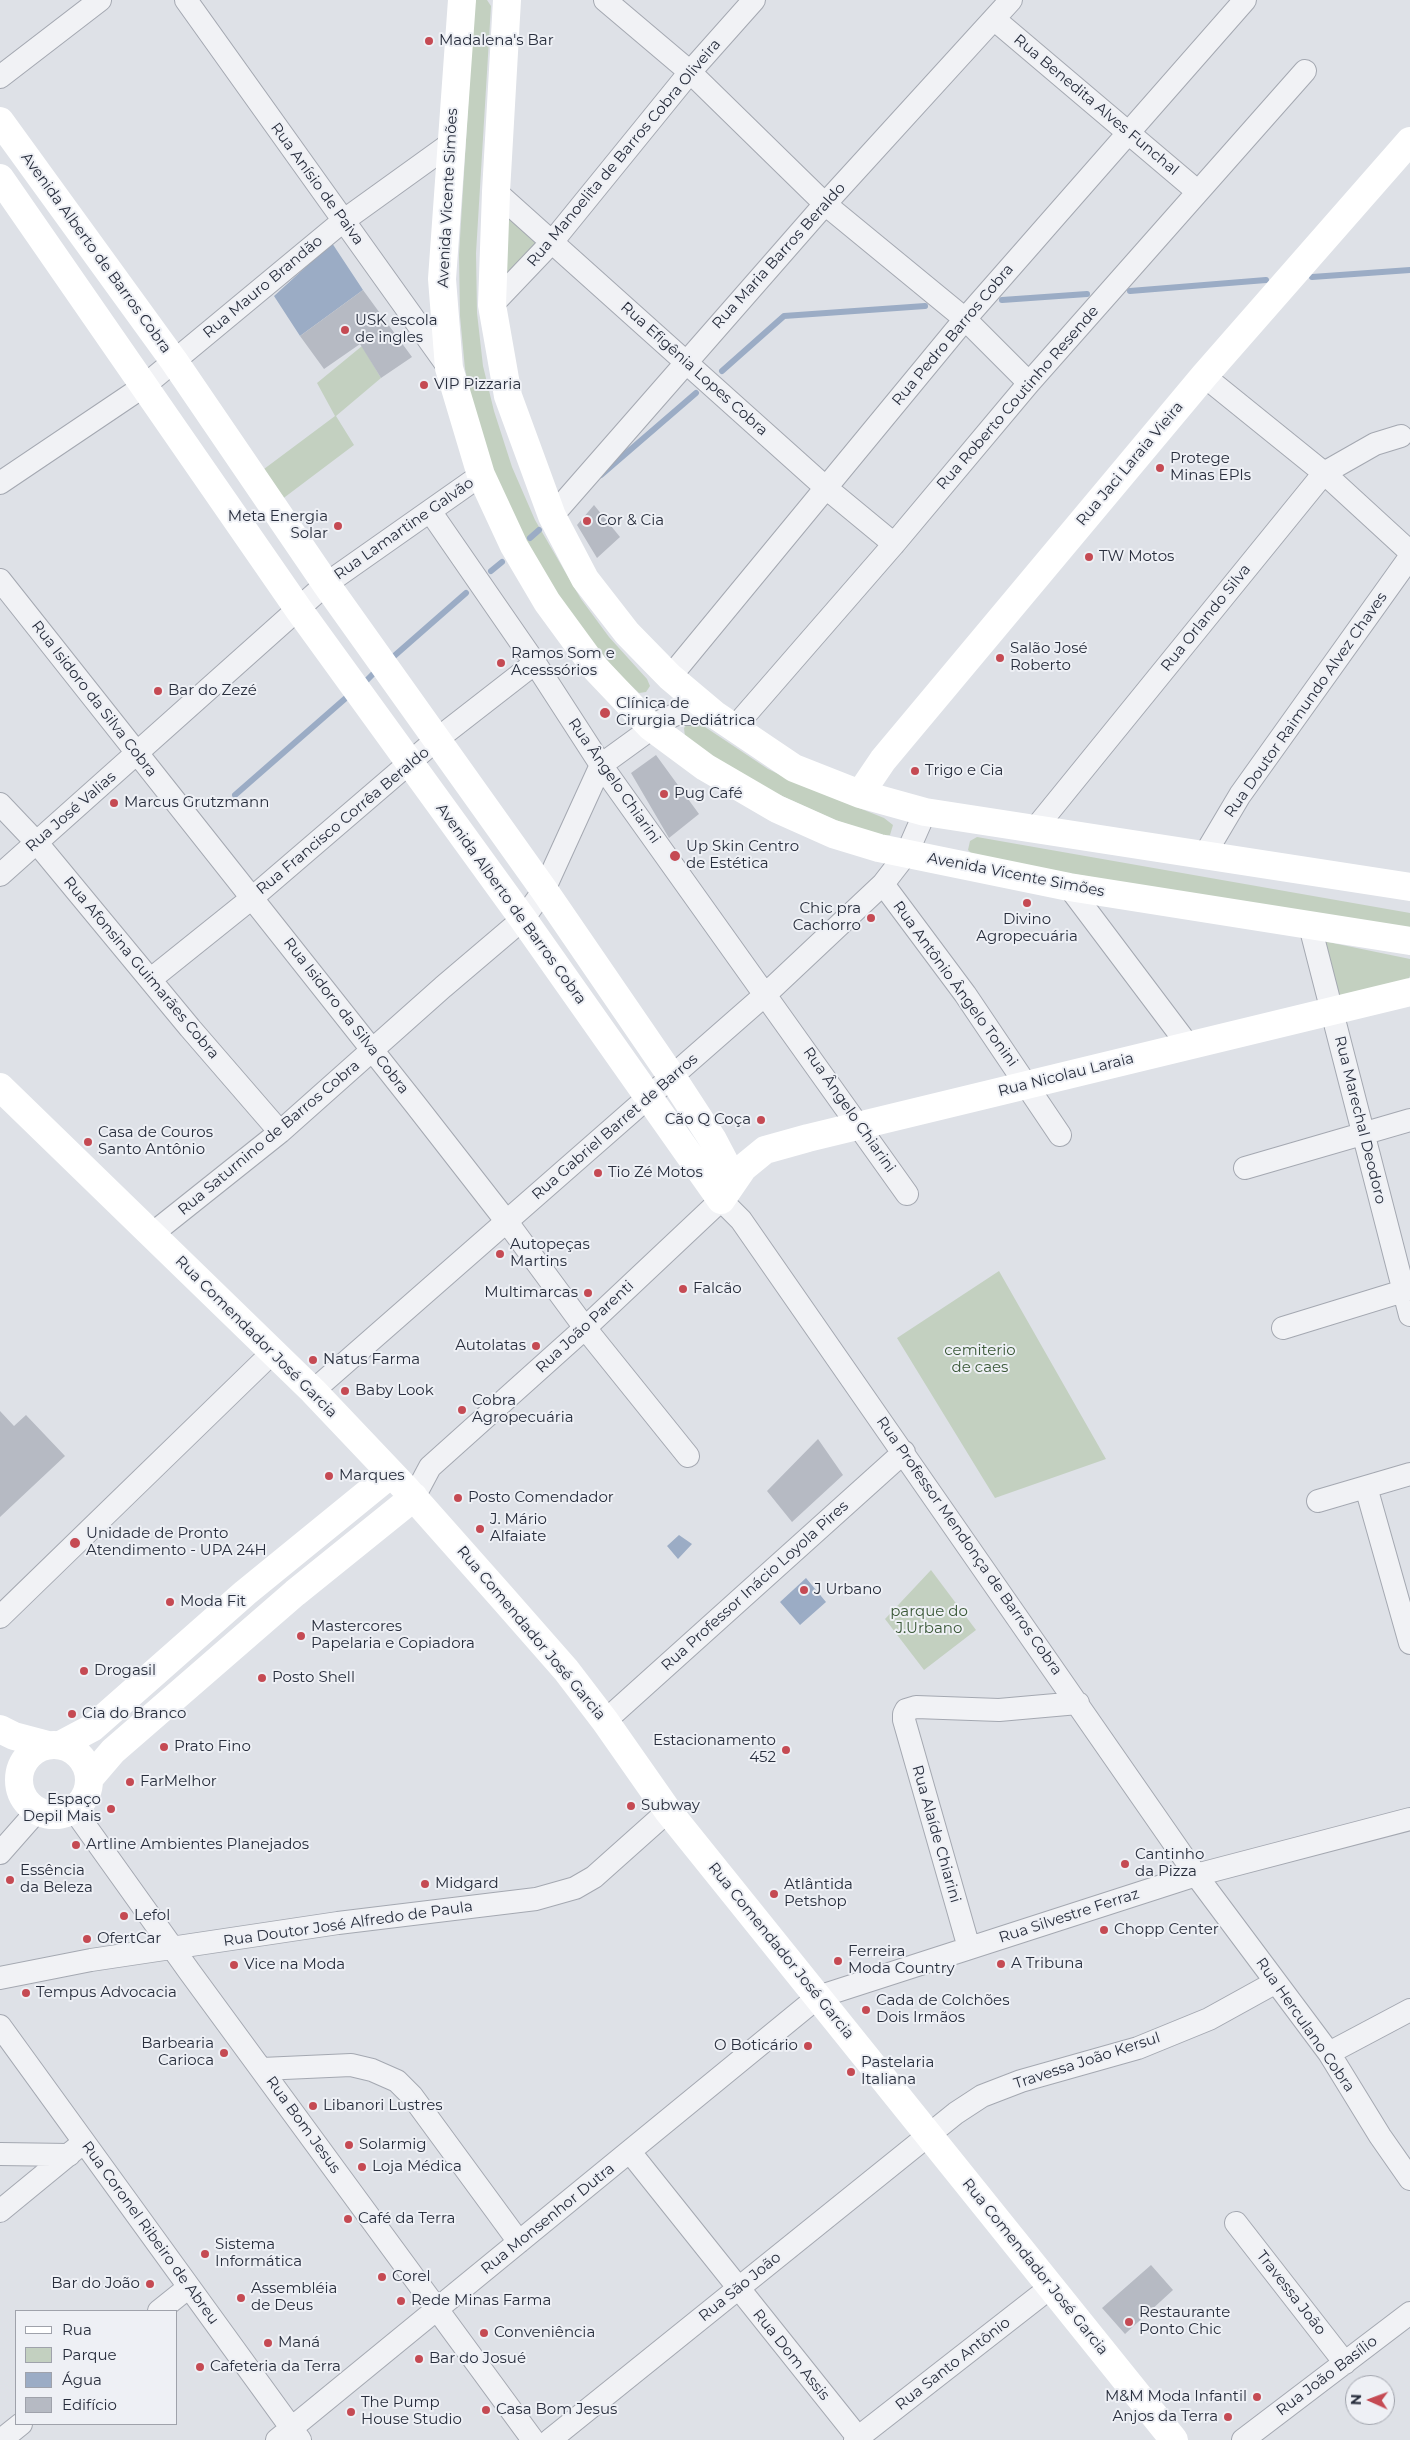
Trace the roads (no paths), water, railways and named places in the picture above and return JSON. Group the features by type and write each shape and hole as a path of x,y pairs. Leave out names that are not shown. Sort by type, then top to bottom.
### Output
{"street":[{"path":"0,78 100,0"},
{"name":"Rua Anísio de Paiva","path":"186,0 450,368"},
{"path":"506,0 492,304 508,396 552,516 585,579 627,633 670,677 724,721 794,768 860,794 925,812 1410,887"},
{"path":"605,0 690,72 826,204 965,319 1029,384"},
{"name":"Rua Manoelita de Barros Cobra Oliveira","path":"492,304 552,242 690,72 754,0"},
{"name":"Rua Maria Barros Beraldo","path":"552,516 686,361 1011,0"},
{"name":"Rua Pedro Barros Cobra","path":"670,677 965,319 1245,0"},
{"name":"Avenida Vicente Simões","path":"457,6 442,279 450,368 481,475 514,546 547,602 596,669 651,727 705,767 777,809 833,834 879,848 1069,887 1410,941"},
{"name":"Rua Benedita Alves Funchal","path":"994,19 1197,191"},
{"name":"Rua Roberto Coutinho Resende","path":"724,721 894,544 1029,384 1197,191 1305,71"},
{"name":"Avenida Alberto de Barros Cobra","path":"0,121 174,362 326,584 544,890 672,1077 712,1140 727,1190"},
{"name":"Rua Jaci Laraia Vieira","path":"860,794 890,752 1204,376 1410,141"},
{"name":"Rua Mauro Brandão","path":"174,362 343,221 450,144"},
{"name":"Avenida Alberto de Barros Cobra","path":"0,178 299,610 649,1097 727,1190"},
{"name":"Rua Efigênia Lopes Cobra","path":"496,192 825,487 894,544"},
{"name":"Avenida Alberto de Barros Cobra","path":"144,386 174,362"},
{"path":"1204,376 1324,473 1410,552"},
{"path":"0,483 144,386"},
{"path":"183,442 212,418"},
{"name":"Rua Orlando Silva","path":"1034,830 1324,473 1375,444 1407,436"},
{"name":"Rua Lamartine Galvão","path":"326,584 481,475"},
{"name":"Rua Ângelo Chiarini","path":"430,511 535,663 601,765 861,1126 907,1194"},
{"name":"Rua Doutor Raimundo Alvez Chaves","path":"1204,854 1240,795 1410,557"},
{"name":"Rua Isidoro da Silva Cobra","path":"0,580 373,1051 507,1222 585,1328 688,1456"},
{"path":"299,610 326,584"},
{"name":"Rua José Valias","path":"0,875 299,610"},
{"name":"Rua Francisco Corrêa Beraldo","path":"151,979 252,898 411,764 436,740 535,663"},
{"path":"651,727 677,714 724,721"},
{"name":"Rua Saturnino de Barros Cobra","path":"152,1234 280,1132 443,987 523,920 544,890 601,765 651,727"},
{"name":"Rua Afonsina Guimarães Cobra","path":"0,804 36,843 190,1028 280,1132"},
{"name":"Rua Gabriel Barret de Barros","path":"312,1391 766,994 883,884 907,853 925,812"},
{"name":"Rua Antônio Ângelo Tonini","path":"883,884 965,994 1060,1135"},
{"path":"1069,887 1188,1046"},
{"name":"Rua Marechal Deodoro","path":"1310,926 1407,1290 1410,1315"},
{"name":"Rua Nicolau Laraia","path":"727,1190 752,1159 765,1150 1026,1084 1410,992"},
{"name":"Rua Comendador José Garcia","path":"0,1087 312,1391 414,1497 566,1670 605,1721 668,1811 1174,2440"},
{"path":"1245,1168 1410,1120"},
{"name":"Rua Professor Mendonça de Barros Cobra","path":"727,1190 741,1220 1196,1874"},
{"name":"Rua João Parenti","path":"414,1497 430,1467 585,1328 727,1190"},
{"path":"1284,1328 1407,1290"},
{"path":"0,1617 273,1352"},
{"name":"Rua Professor Inácio Loyola Pires","path":"605,1721 904,1452"},
{"path":"0,1729 14,1736 54,1745 71,1749 81,1757 87,1767 90,1779 83,1801 74,1810 56,1816 36,1811 23,1798 10,1780 19,1777 25,1761 37,1749 54,1745 92,1728 245,1593 391,1474 430,1467"},
{"path":"1318,1501 1410,1474"},
{"path":"1366,1488 1410,1643"},
{"path":"90,1779 113,1751 295,1593 414,1497"},
{"name":"Rua Alaíde Chiarini","path":"969,1948 904,1720 906,1710 916,1707 999,1710 1078,1703"},
{"name":"Rua Bom Jesus","path":"74,1810 173,1949 533,2440"},
{"path":"0,1853 36,1811"},
{"name":"Rua Doutor José Alfredo de Paula","path":"0,1978 91,1960 338,1923 536,1899 575,1888 594,1877 668,1811"},
{"name":"Rua Silvestre Ferraz","path":"818,1997 1196,1874 1410,1819"},
{"name":"Rua Herculano Cobra","path":"1196,1874 1328,2053 1380,2136 1410,2178"},
{"name":"Travessa João Kersul","path":"930,2135 956,2113 982,2096 1021,2081 1138,2048 1209,2019 1276,1982"},
{"name":"Rua Monsenhor Dutra","path":"290,2436 438,2308 818,1997"},
{"path":"1328,2053 1410,2010"},
{"name":"Rua Coronel Ribeiro de Abreu","path":"0,2026 77,2148 189,2286 290,2436"},
{"path":"262,2069 351,2065 372,2070 397,2081 412,2096 519,2242"},
{"name":"Rua São João","path":"550,2440 930,2135"},
{"path":"0,2154 77,2148"},
{"path":"0,2211 77,2148"},
{"name":"Rua Dom Assis","path":"630,2152 858,2439"},
{"name":"Travessa João","path":"1236,2223 1345,2362"},
{"path":"160,2310 189,2286"},
{"name":"Rua Santo Antônio","path":"858,2439 1051,2287"},
{"name":"Rua João Basílio","path":"1243,2440 1410,2312"},
{"path":"1,2440 20,2425"}],"water":[{"path":"332,243 363,290 300,336 274,296"},
{"path":"679,1535 692,1544 678,1559 667,1546"},
{"name":"J Urbano","path":"806,1578 826,1602 800,1625 780,1602"}],"waterway":[{"path":"1312,277 1410,270"},
{"path":"1130,291 1266,280"},
{"path":"1002,300 1087,294"},
{"path":"722,371 784,316 925,306"},
{"path":"601,475 696,393"},
{"path":"530,538 539,530"},
{"path":"491,571 502,562"},
{"path":"393,657 466,593"},
{"path":"366,681 374,673"},
{"path":"235,795 347,697"}],"place":[{"name":"Madalena's Bar","path":"429,41"},
{"name":"USK escola de ingles","path":"345,330"},
{"name":"VIP Pizzaria","path":"424,385"},
{"name":"Protege Minas EPIs","path":"1160,468"},
{"name":"Cor & Cia","path":"587,521"},
{"name":"Meta Energia Solar","path":"338,526"},
{"name":"TW Motos","path":"1089,557"},
{"name":"Salão José Roberto","path":"1000,658"},
{"name":"Ramos Som e Acesssórios","path":"501,663"},
{"name":"Bar do Zezé","path":"158,691"},
{"name":"Clínica de Cirurgia Pediátrica","path":"605,713"},
{"name":"Trigo e Cia","path":"915,771"},
{"name":"Pug Café","path":"664,794"},
{"name":"Marcus Grutzmann","path":"114,803"},
{"name":"Up Skin Centro de Estética","path":"675,856"},
{"name":"Divino Agropecuária","path":"1027,903"},
{"name":"Chic pra Cachorro","path":"871,918"},
{"name":"Cão Q Coça","path":"761,1120"},
{"name":"Casa de Couros Santo Antônio","path":"88,1142"},
{"name":"Tio Zé Motos","path":"598,1173"},
{"name":"Autopeças Martins","path":"500,1254"},
{"name":"Falcão","path":"683,1289"},
{"name":"Multimarcas","path":"588,1293"},
{"name":"Autolatas","path":"536,1346"},
{"name":"Natus Farma","path":"313,1360"},
{"name":"Baby Look","path":"345,1391"},
{"name":"Cobra Agropecuária","path":"462,1410"},
{"name":"Marques","path":"329,1476"},
{"name":"Posto Comendador","path":"458,1498"},
{"name":"J. Mário Alfaiate","path":"480,1529"},
{"name":"Unidade de Pronto Atendimento - UPA 24H","path":"75,1543"},
{"name":"J Urbano","path":"804,1590"},
{"name":"Moda Fit","path":"170,1602"},
{"name":"Mastercores Papelaria e Copiadora","path":"301,1636"},
{"name":"Drogasil","path":"84,1671"},
{"name":"Posto Shell","path":"262,1678"},
{"name":"Cia do Branco","path":"72,1714"},
{"name":"Prato Fino","path":"164,1747"},
{"name":"Estacionamento 452","path":"786,1750"},
{"name":"FarMelhor","path":"130,1782"},
{"name":"Subway","path":"631,1806"},
{"name":"Espaço Depil Mais","path":"111,1809"},
{"name":"Artline Ambientes Planejados","path":"76,1845"},
{"name":"Cantinho da Pizza","path":"1125,1864"},
{"name":"Essência da Beleza","path":"10,1880"},
{"name":"Midgard","path":"425,1884"},
{"name":"Atlântida Petshop","path":"774,1894"},
{"name":"Lefol","path":"124,1916"},
{"name":"Chopp Center","path":"1104,1930"},
{"name":"OfertCar","path":"87,1939"},
{"name":"Ferreira Moda Country","path":"838,1961"},
{"name":"A Tribuna","path":"1001,1964"},
{"name":"Vice na Moda","path":"234,1965"},
{"name":"Tempus Advocacia","path":"26,1993"},
{"name":"Cada de Colchões Dois Irmãos","path":"866,2010"},
{"name":"O Boticário","path":"808,2046"},
{"name":"Barbearia Carioca","path":"224,2053"},
{"name":"Pastelaria Italiana","path":"851,2072"},
{"name":"Libanori Lustres","path":"313,2106"},
{"name":"Solarmig","path":"349,2145"},
{"name":"Loja Médica","path":"362,2167"},
{"name":"Café da Terra","path":"348,2219"},
{"name":"Sistema Informática","path":"205,2254"},
{"name":"Corel","path":"382,2277"},
{"name":"Bar do João","path":"150,2284"},
{"name":"Assembléia de Deus","path":"241,2298"},
{"name":"Rede Minas Farma","path":"401,2301"},
{"name":"Restaurante Ponto Chic","path":"1129,2322"},
{"name":"Conveniência","path":"484,2333"},
{"name":"Maná","path":"268,2343"},
{"name":"Bar do Josué","path":"419,2359"},
{"name":"Cafeteria da Terra","path":"200,2367"},
{"name":"M&M Moda Infantil","path":"1257,2397"},
{"name":"Casa Bom Jesus","path":"486,2410"},
{"name":"The Pump House Studio","path":"351,2412"},
{"name":"Anjos da Terra","path":"1228,2417"}],"park label":[{"name":"cemiterio de caes","path":"980,1360"},
{"name":"parque do J.Urbano","path":"929,1620"}]}
